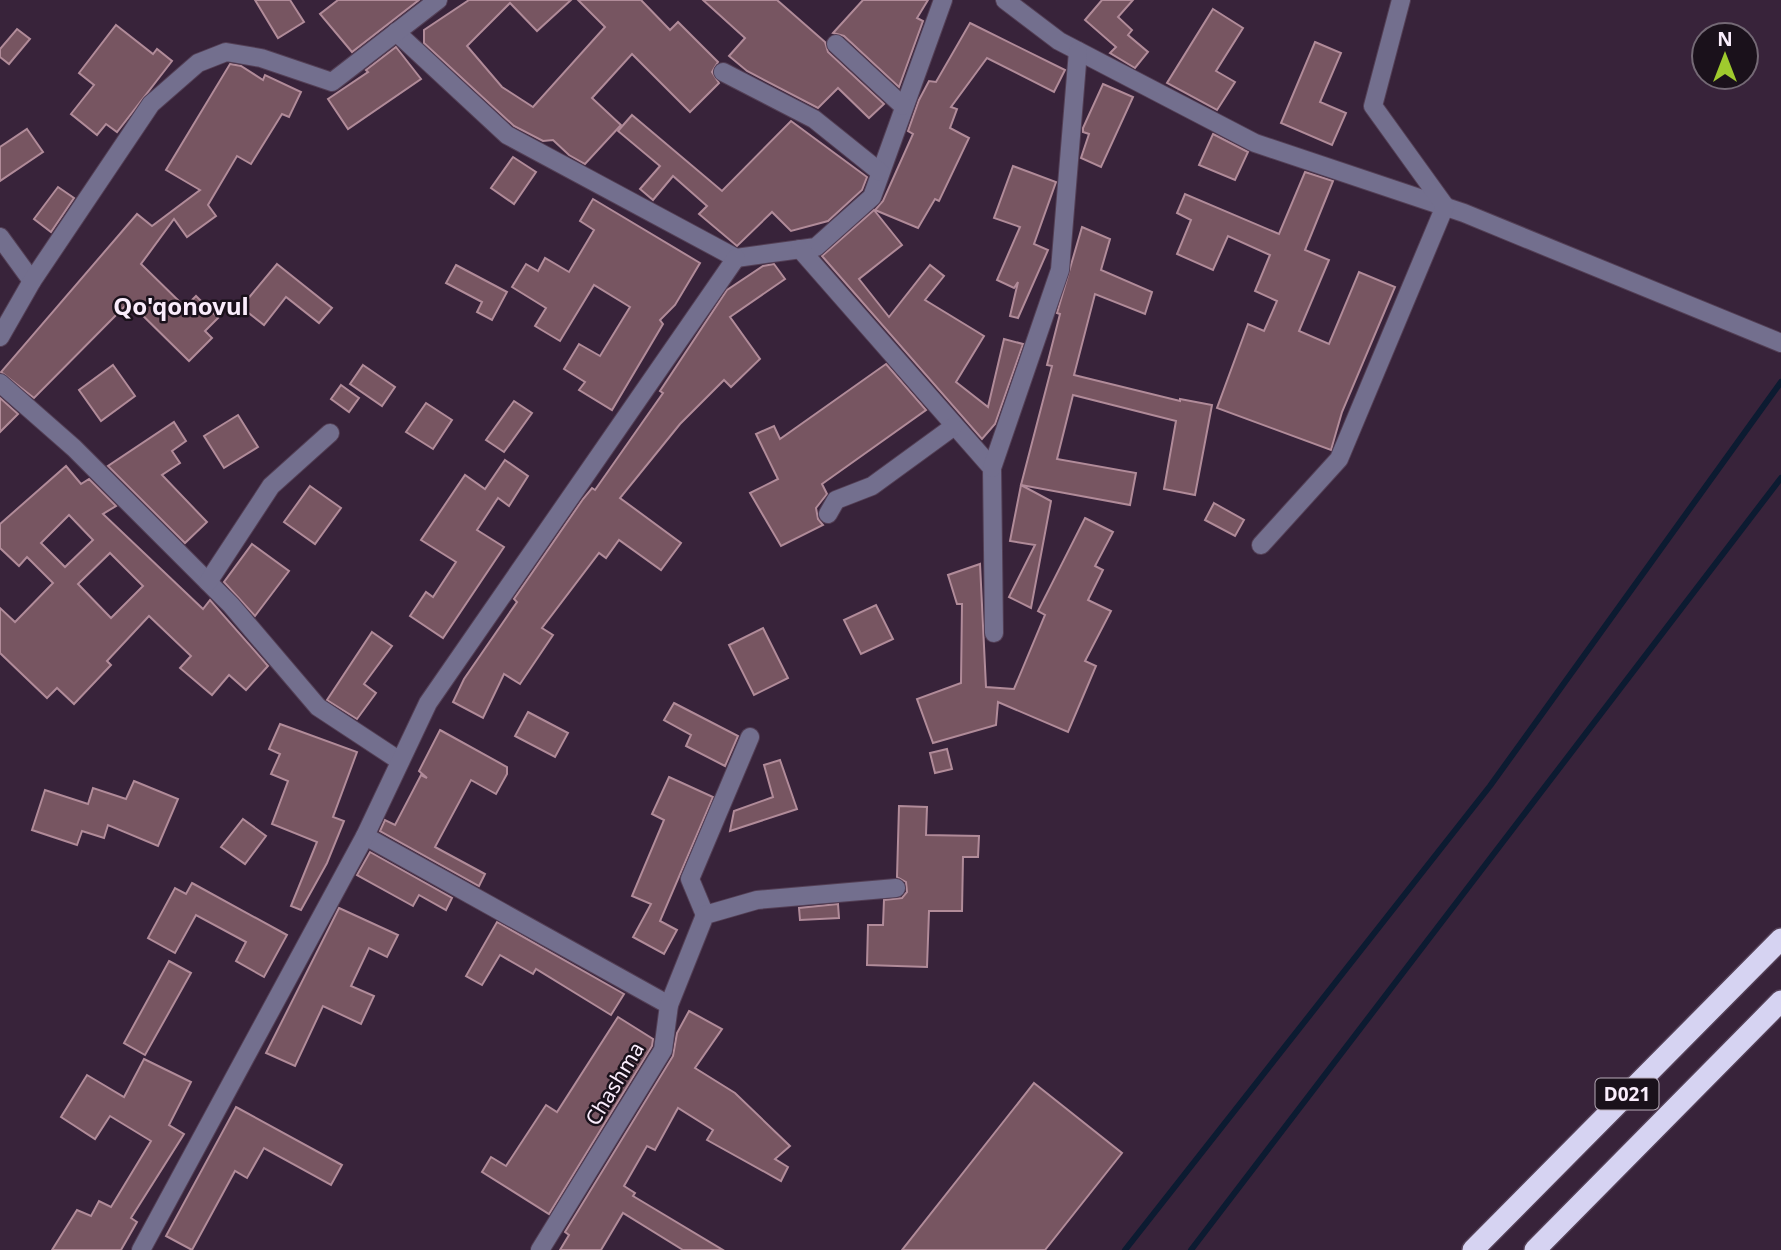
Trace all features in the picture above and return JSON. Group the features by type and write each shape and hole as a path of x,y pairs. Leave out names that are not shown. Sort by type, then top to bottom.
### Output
{"highway":[{"name":"D021","path":"1473,1250 1781,939"},
{"name":"D021","path":"1535,1250 1781,1001"}],"street":[{"path":"0,337 32,281 151,104 198,63 226,52 261,58 332,82 438,0"},
{"path":"396,32 507,135 736,258 816,247 872,197 943,0"},
{"path":"1005,0 1059,41 1255,143 1445,206 1781,343"},
{"path":"1401,0 1373,106 1445,206"},
{"path":"836,44 903,106"},
{"path":"995,633 992,468 1060,270 1078,51"},
{"path":"723,72 814,119 880,172"},
{"path":"1261,545 1339,459 1445,206"},
{"path":"0,237 32,281"},
{"path":"800,249 953,427 992,468"},
{"path":"141,1250 365,836 428,703 736,258"},
{"path":"0,383 74,448 208,582 318,708 400,761"},
{"path":"828,514 836,500 872,486 953,427"},
{"path":"208,582 271,486 330,433"},
{"path":"750,737 690,879 705,915 757,900 896,888"},
{"path":"365,836 669,1005"},
{"name":"Chashma","path":"540,1250 663,1050 669,1005 705,915"}],"building":[{"path":"255,0 290,0 304,22 278,38"},
{"path":"338,0 419,0 352,52 320,14"},
{"path":"469,0 571,0 537,31 510,3 467,46 502,87 533,107 605,27 578,0 641,0 670,30 678,22 718,62 712,72 719,83 690,112 632,54 592,98 621,125 585,164 569,155 553,140 543,141 514,126 424,43 424,30"},
{"path":"703,0 777,0 825,42 828,52 884,104 869,118 838,88 818,108 747,71 729,56 745,38"},
{"path":"863,0 928,0 917,18 923,21 899,87 844,36 833,33"},
{"path":"1102,0 1133,0 1118,17 1132,30 1128,35 1148,52 1135,68 1110,53 1116,47 1085,20"},
{"path":"1213,9 1243,28 1216,71 1235,82 1217,110 1167,83"},
{"path":"970,23 1065,70 1054,92 987,58 951,107 957,109 950,128 969,138 939,201 935,199 918,228 875,210 883,201 913,134 908,131 919,100 929,81 936,82"},
{"path":"116,25 153,54 157,49 172,61 117,132 106,124 97,135 71,114 94,85 79,73"},
{"path":"17,29 30,39 9,64 0,57 0,49"},
{"path":"1315,42 1341,53 1320,102 1346,113 1332,145 1281,123"},
{"path":"396,47 421,79 348,129 328,99 368,72 366,70"},
{"path":"230,64 241,66 263,80 265,75 301,92 289,117 282,114 251,164 237,156 208,205 216,216 187,237 174,219 141,264 185,307 196,296 218,318 205,331 212,338 189,361 129,302 34,398 1,372 137,214 152,226 200,190 166,170"},
{"path":"1103,84 1133,97 1101,167 1081,158 1089,134 1083,132 1083,128"},
{"path":"632,115 722,191 791,121 867,177 862,190 828,221 791,231 772,212 737,246 699,214 707,206 673,176 653,200 640,189 660,166 618,131"},
{"path":"27,129 43,152 0,181 0,147"},
{"path":"1213,134 1248,152 1235,180 1199,165"},
{"path":"513,157 536,172 514,204 491,188"},
{"path":"1013,166 1056,182 1034,244 1048,250 1018,318 1010,316 1018,282 1014,288 997,280 1020,227 994,218"},
{"path":"1305,172 1333,181 1305,250 1329,260 1299,331 1329,344 1359,272 1395,287 1342,412 1331,450 1217,408 1248,324 1264,331 1277,301 1255,291 1270,255 1228,236 1213,270 1177,254 1191,220 1177,213 1185,194 1279,234"},
{"path":"58,187 74,198 51,232 34,219"},
{"path":"593,199 700,263 675,305 660,320 663,324 612,410 579,390 585,382 564,369 579,344 600,356 630,307 594,285 560,341 535,326 546,308 512,287 526,264 538,271 545,258 569,272 594,230 580,221"},
{"path":"874,210 902,245 859,279 889,317 930,265 944,276 925,300 984,336 956,382 988,407 1004,339 1023,344 995,424 982,439 822,256"},
{"path":"1082,227 1110,239 1101,270 1152,292 1145,314 1095,294 1074,375 1180,401 1212,405 1195,495 1164,489 1176,421 1073,395 1057,459 1136,473 1130,505 1021,485 1052,366 1047,365 1060,314 1057,313"},
{"path":"277,264 332,308 319,323 286,297 264,325 241,307"},
{"path":"774,264 785,279 730,317 760,359 731,387 724,380 680,424 620,498 681,543 661,570 619,540 606,558 599,553 542,628 553,635 520,684 504,674 483,718 453,702 464,679 517,602 514,599 583,499 592,488 595,490 663,393 660,391 727,290 763,266"},
{"path":"456,265 507,292 492,320 477,312 482,302 446,283"},
{"path":"886,364 926,410 822,484 827,494 816,508 818,519 823,525 781,546 750,493 778,479 756,434 774,426 780,439"},
{"path":"113,365 135,396 101,421 79,390"},
{"path":"363,365 395,387 382,406 350,384"},
{"path":"341,385 359,398 349,412 331,399"},
{"path":"0,398 18,414 0,432"},
{"path":"514,401 532,413 504,452 486,440"},
{"path":"426,403 452,420 433,449 406,432"},
{"path":"238,415 258,447 224,468 204,436"},
{"path":"174,422 186,441 172,451 180,463 162,475 207,522 185,543 108,466"},
{"path":"505,460 528,476 509,506 498,498 477,530 504,547 443,638 410,616 426,592 433,597 456,562 421,540 465,475 485,489"},
{"path":"66,466 81,484 89,479 116,506 103,514 203,609 210,600 268,666 246,690 229,675 212,695 180,668 191,656 149,616 107,661 111,665 74,704 57,688 47,698 0,653 0,608 15,622 53,583 27,557 19,566 0,548 0,524","holes":["69,515 93,540 65,567 41,543","110,553 143,586 111,618 78,584"]},
{"path":"1021,485 1051,501 1031,608 1009,597 1035,545 1010,541"},
{"path":"310,486 341,508 315,544 284,522"},
{"path":"1214,503 1244,520 1235,536 1205,520"},
{"path":"1085,518 1113,532 1095,566 1103,570 1088,600 1111,611 1085,661 1096,666 1068,732 998,702 996,725 933,743 917,699 961,683 962,604 957,604 948,575 980,564 986,687 1014,689 1045,615 1038,611"},
{"path":"252,544 289,571 255,616 224,582"},
{"path":"876,605 893,639 861,654 844,620"},
{"path":"763,628 788,678 754,695 729,645"},
{"path":"372,632 392,646 364,684 376,693 357,719 327,700"},
{"path":"674,703 738,736 725,766 686,746 691,735 664,720"},
{"path":"528,712 568,733 555,757 515,736"},
{"path":"280,724 357,752 333,817 344,821 327,863 301,910 291,906 317,842 272,824 288,781 271,774 280,754 269,749"},
{"path":"440,730 507,767 507,774 496,794 471,780 435,847 485,874 479,886 380,831 385,820 395,825 421,775 427,778 419,771"},
{"path":"947,749 952,769 935,773 930,753"},
{"path":"780,760 797,809 730,831 734,811 773,797 764,765"},
{"path":"669,777 713,797 660,921 677,930 664,954 633,937 651,904 632,896 664,820 652,814"},
{"path":"134,781 178,799 158,846 108,825 104,838 82,831 77,845 32,830 45,790 88,804 93,788 126,799"},
{"path":"899,806 927,807 926,835 979,836 978,857 963,857 962,911 929,911 927,967 867,965 868,925 883,925 884,900 902,898 907,892 906,882 897,877"},
{"path":"243,819 266,836 245,864 221,847"},
{"path":"370,852 452,898 446,910 419,895 413,906 357,875"},
{"path":"192,883 287,935 264,977 236,961 246,942 196,915 175,953 148,938 175,888 186,894"},
{"path":"838,904 839,918 800,920 799,908"},
{"path":"339,908 398,935 387,957 369,948 351,986 374,996 361,1024 323,1006 295,1066 266,1053"},
{"path":"497,922 624,994 611,1015 536,969 533,974 500,955 482,985 466,976"},
{"path":"169,961 191,973 145,1055 124,1043"},
{"path":"689,1011 722,1029 695,1068 735,1093 790,1146 775,1159 788,1167 781,1181 707,1140 713,1130 678,1108 655,1150 647,1146 624,1186 635,1193 633,1196 723,1250 683,1250 623,1213 601,1250 560,1250 569,1235 565,1232 673,1056 677,1033"},
{"path":"618,1017 653,1039 652,1046 549,1214 482,1172 491,1157 506,1166 546,1105 557,1112"},
{"path":"144,1059 191,1082 169,1125 184,1134 131,1218 137,1222 121,1250 52,1250 77,1210 91,1216 99,1201 111,1207 151,1141 110,1116 95,1139 61,1117 87,1075 124,1097"},
{"path":"1034,1083 1122,1153 1045,1250 902,1250"},
{"path":"236,1107 342,1165 331,1185 264,1148 247,1178 235,1171 192,1250 166,1236"}],"waterway":[{"path":"1125,1250 1490,786 1781,382"},
{"path":"1191,1250 1781,478"}],"district":[{"name":"Qo'qonovul","path":"181,307"}]}
